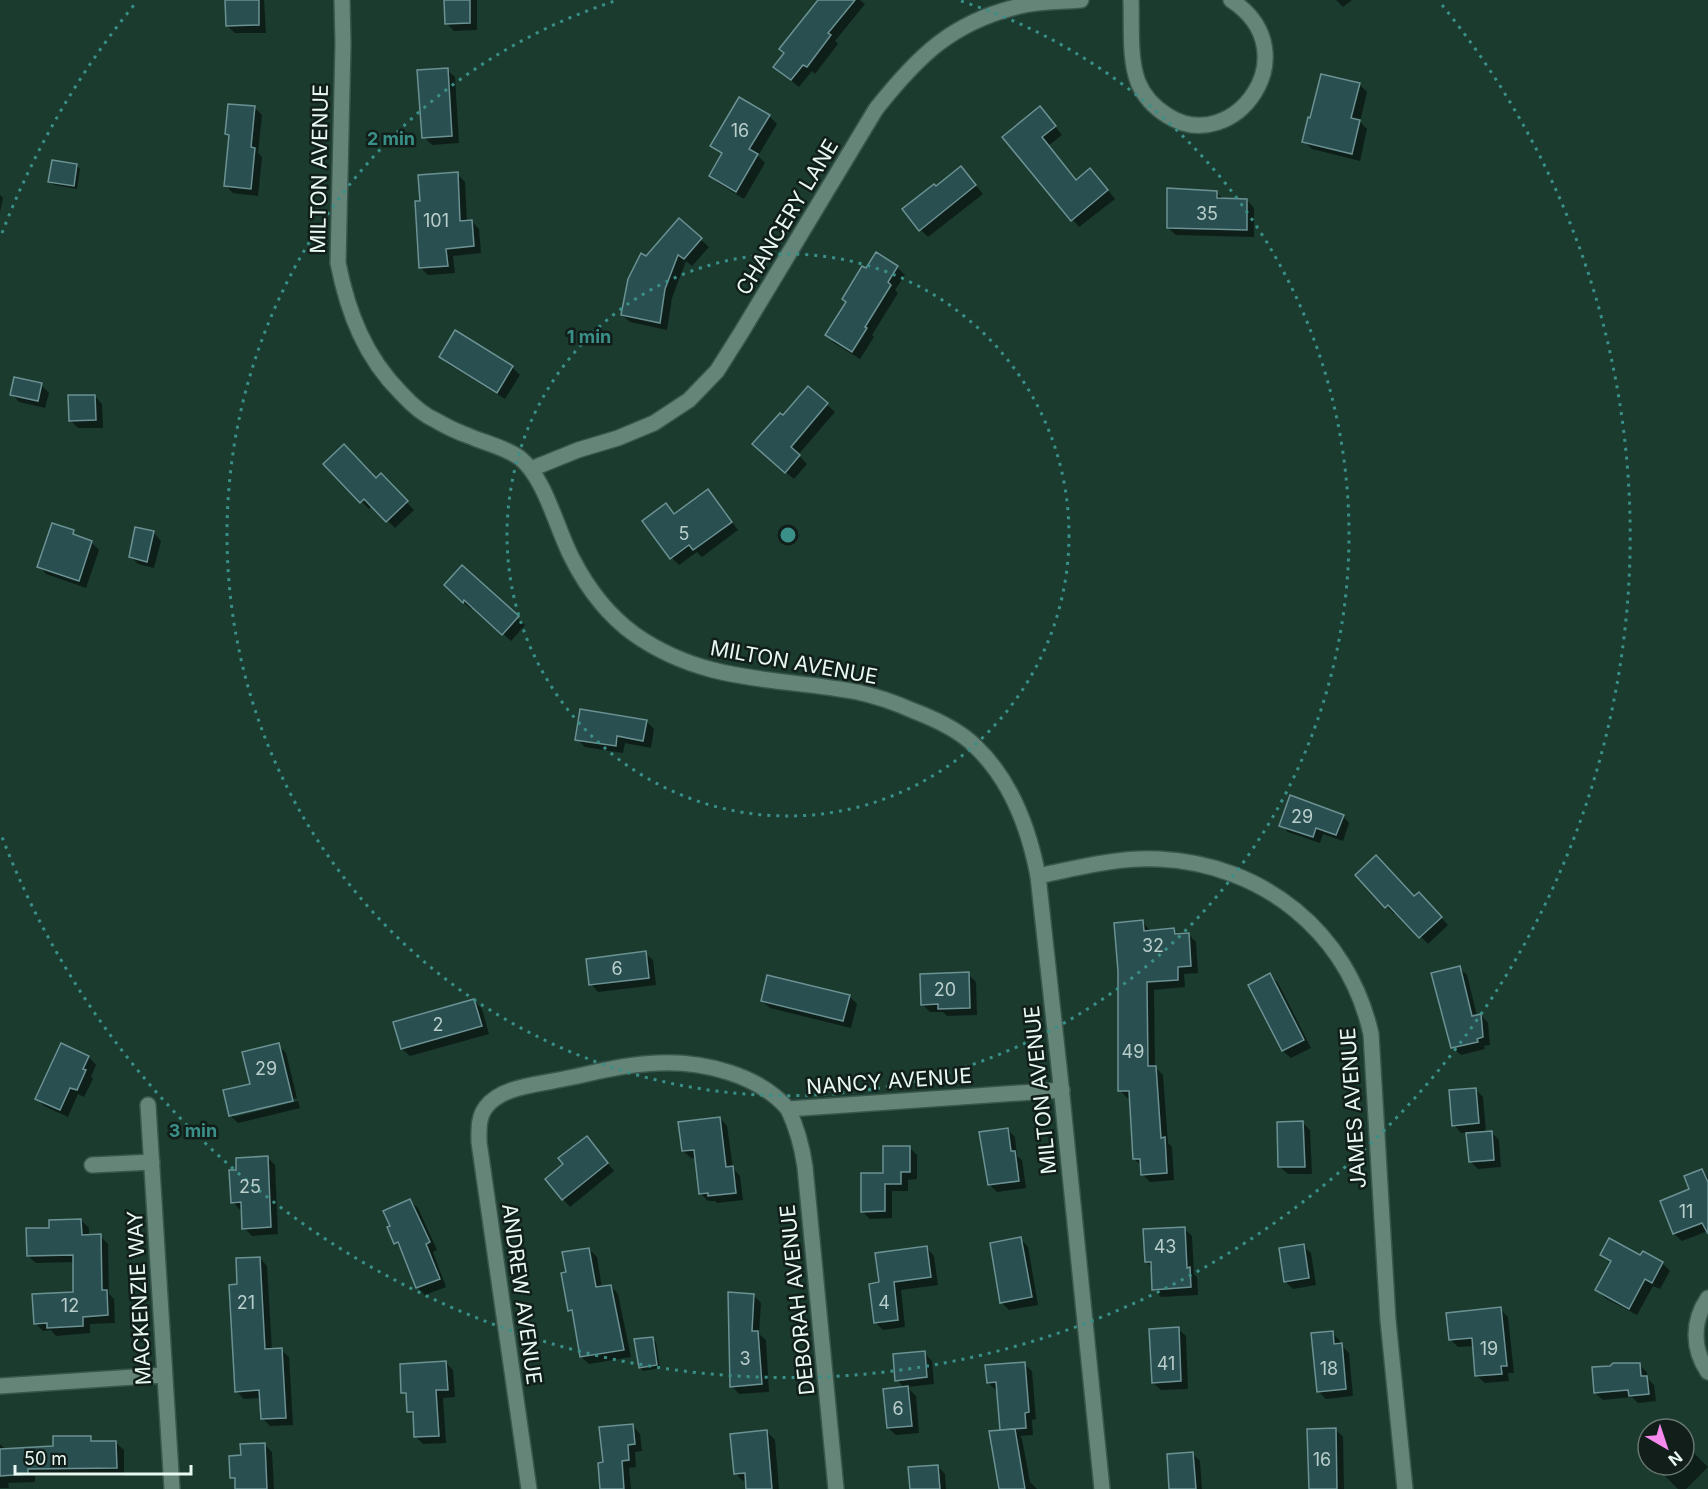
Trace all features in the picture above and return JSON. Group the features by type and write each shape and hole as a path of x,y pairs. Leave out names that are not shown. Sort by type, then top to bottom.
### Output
{"street":[{"name":"MILTON AVENUE","path":"342,0 338,264 351,314 374,360 391,383 411,403 434,420 518,456 531,469 573,560 610,614 632,632 671,656 692,665 760,680 857,692 896,703 947,726 975,745 997,771 1017,808 1032,847 1038,876 1102,1489"},
{"name":"CHANCERY LANE","path":"531,469 654,423 690,400 717,371 876,109 900,78 921,57 946,37 985,18 1022,6 1081,0"},
{"path":"1131,0 1134,66 1138,82 1144,94 1155,106 1173,119 1190,124 1210,124 1226,119 1241,110 1257,90 1265,66 1263,41 1259,30 1248,14 1231,0"},
{"name":"JAMES AVENUE","path":"1038,876 1084,866 1147,859 1177,861 1221,871 1263,889 1290,905 1326,938 1347,969 1365,1010 1371,1034 1388,1320 1405,1489"},
{"name":"NANCY AVENUE","path":"486,1107 507,1092 528,1086 657,1063 690,1064 738,1076 767,1090 788,1109 1062,1090"},
{"name":"MACKENZIE WAY","path":"148,1105 172,1489"},
{"name":"ANDREW AVENUE","path":"486,1107 480,1118 479,1142 529,1489"},
{"name":"DEBORAH AVENUE","path":"788,1109 802,1145 805,1167 836,1489"},
{"path":"92,1165 152,1162"},
{"path":"1708,1298 1700,1310 1695,1335 1698,1351 1708,1372"},
{"path":"0,1386 164,1375"}],"building":[{"path":"225,0 259,0 259,25 226,26"},
{"path":"444,0 470,0 470,23 445,24"},
{"path":"818,0 855,0 828,33 831,35 807,67 803,65 791,80 773,67 784,53 779,49"},
{"path":"448,68 452,136 422,138 417,70"},
{"path":"1321,74 1360,83 1351,118 1360,120 1352,154 1302,142"},
{"path":"739,97 770,115 749,149 758,154 736,192 709,176 722,153 710,146"},
{"path":"228,104 255,106 251,147 255,148 251,189 224,186 229,135 225,134"},
{"path":"1040,106 1056,126 1042,137 1076,180 1090,168 1108,190 1071,221 1002,137"},
{"path":"52,160 77,164 74,186 48,182"},
{"path":"961,166 976,185 919,231 902,209"},
{"path":"458,172 460,221 472,220 474,246 446,249 448,266 419,268 415,201 420,201 418,175"},
{"path":"1167,188 1217,191 1217,198 1247,199 1247,230 1167,228"},
{"path":"679,218 702,238 684,259 678,255 665,289 660,323 621,315 628,279 641,253 646,256"},
{"path":"876,252 898,266 888,282 891,285 852,352 825,335 846,302 842,299 862,266 866,268"},
{"path":"455,330 513,366 497,393 439,357"},
{"path":"14,377 42,383 38,401 10,395"},
{"path":"808,386 828,403 791,447 800,455 785,473 752,444 780,413 783,415"},
{"path":"68,395 95,395 96,420 69,421"},
{"path":"344,444 376,478 381,473 408,501 386,522 364,499 360,503 323,464"},
{"path":"708,489 732,522 693,550 689,545 670,559 642,521 666,503 674,514"},
{"path":"52,523 74,530 73,534 92,541 79,581 37,567"},
{"path":"135,527 154,531 147,562 129,557"},
{"path":"462,565 519,616 502,635 444,585"},
{"path":"580,709 647,720 643,741 617,736 616,746 575,740"},
{"path":"1290,795 1344,815 1336,835 1316,828 1313,837 1279,826"},
{"path":"1376,855 1414,896 1419,892 1442,917 1419,938 1388,905 1385,908 1355,875"},
{"path":"1143,920 1144,931 1174,928 1175,934 1189,933 1191,966 1178,967 1178,980 1147,982 1148,1066 1156,1066 1161,1138 1165,1137 1167,1173 1141,1175 1140,1159 1133,1159 1129,1091 1118,1091 1118,971 1114,923"},
{"path":"646,951 649,978 589,985 586,959"},
{"path":"1460,966 1472,1016 1481,1014 1483,1037 1477,1039 1478,1042 1451,1048 1431,973"},
{"path":"969,972 970,1008 938,1009 938,1004 921,1005 920,974"},
{"path":"1270,973 1304,1040 1282,1051 1248,985"},
{"path":"767,975 850,995 843,1021 761,1001"},
{"path":"474,999 482,1026 401,1049 393,1022"},
{"path":"61,1043 89,1056 83,1069 86,1070 77,1090 70,1088 60,1110 35,1099"},
{"path":"279,1043 293,1101 229,1116 223,1090 250,1084 242,1052"},
{"path":"1476,1088 1479,1123 1452,1126 1449,1090"},
{"path":"720,1117 726,1167 733,1166 736,1193 708,1196 708,1193 699,1194 694,1150 682,1151 678,1122"},
{"path":"1303,1121 1305,1167 1278,1167 1277,1122"},
{"path":"1008,1128 1011,1151 1015,1151 1019,1181 988,1185 979,1132"},
{"path":"1492,1131 1494,1160 1469,1162 1466,1133"},
{"path":"587,1136 608,1163 562,1200 545,1179 563,1164 558,1158"},
{"path":"883,1146 910,1146 910,1172 901,1172 901,1184 885,1184 885,1211 861,1212 861,1173 883,1173"},
{"path":"268,1156 271,1227 242,1229 241,1202 231,1203 229,1170 236,1170 236,1158"},
{"path":"1702,1169 1708,1182 1708,1234 1702,1223 1673,1234 1660,1201 1689,1189 1684,1176"},
{"path":"410,1199 430,1242 426,1244 440,1279 416,1288 398,1242 394,1244 387,1227 390,1226 383,1211"},
{"path":"81,1219 82,1235 101,1234 102,1290 107,1290 108,1315 83,1317 83,1326 47,1328 47,1323 34,1324 32,1294 73,1292 73,1255 27,1256 26,1228 49,1228 49,1220"},
{"path":"1185,1227 1187,1268 1190,1267 1191,1287 1152,1290 1151,1262 1145,1262 1143,1229"},
{"path":"1021,1237 1032,1297 1000,1303 990,1243"},
{"path":"1609,1238 1640,1255 1643,1251 1663,1262 1652,1283 1645,1279 1629,1309 1595,1290 1611,1261 1600,1255"},
{"path":"1304,1244 1309,1278 1284,1282 1279,1248"},
{"path":"927,1246 931,1277 894,1282 898,1320 874,1323 869,1284 879,1282 875,1253"},
{"path":"589,1248 596,1287 611,1285 624,1350 580,1357 572,1310 568,1311 561,1273 566,1272 562,1252"},
{"path":"260,1257 265,1349 282,1348 286,1418 261,1419 259,1390 235,1392 229,1285 237,1284 236,1258"},
{"path":"728,1292 754,1294 752,1331 758,1331 762,1384 730,1387"},
{"path":"1501,1307 1507,1366 1501,1366 1502,1374 1475,1376 1472,1338 1449,1340 1446,1313"},
{"path":"1179,1327 1181,1381 1152,1383 1149,1329"},
{"path":"1333,1331 1334,1344 1342,1343 1346,1389 1317,1392 1311,1333"},
{"path":"653,1337 657,1365 639,1368 634,1339"},
{"path":"925,1351 927,1377 895,1381 893,1354"},
{"path":"446,1361 448,1390 436,1390 439,1436 414,1437 413,1412 407,1412 406,1393 401,1393 400,1364"},
{"path":"1025,1362 1029,1412 1025,1413 1026,1428 1000,1430 996,1382 987,1383 985,1365"},
{"path":"1613,1363 1640,1363 1641,1376 1647,1376 1649,1394 1629,1396 1628,1390 1594,1393 1592,1367 1610,1366"},
{"path":"908,1386 912,1426 887,1428 883,1389"},
{"path":"633,1424 635,1444 628,1445 629,1460 622,1461 624,1489 600,1489 598,1463 603,1462 599,1427"},
{"path":"1336,1428 1337,1489 1309,1489 1307,1429"},
{"path":"1015,1429 1025,1489 999,1489 989,1431"},
{"path":"767,1430 772,1489 746,1489 745,1473 734,1474 730,1434"},
{"path":"53,1436 91,1436 91,1441 116,1441 117,1468 28,1469 28,1474 0,1476 0,1449 53,1446"},
{"path":"265,1443 267,1489 235,1489 235,1478 230,1478 229,1456 241,1455 240,1444"},
{"path":"1193,1452 1196,1489 1169,1489 1167,1454"},
{"path":"938,1465 940,1489 910,1489 908,1467"}]}
